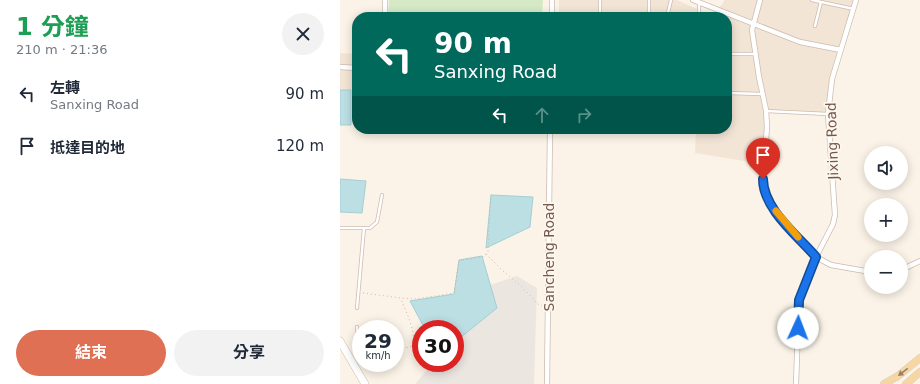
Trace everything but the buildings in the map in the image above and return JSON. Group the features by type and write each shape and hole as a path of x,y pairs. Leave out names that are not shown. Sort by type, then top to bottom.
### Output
{"main road":[{"path":"884,384 898,376 920,358"},
{"path":"906,384 920,372"}],"street":[{"path":"385,0 385,12"},
{"path":"552,0 552,12"},
{"path":"693,0 722,12"},
{"path":"760,0 752,30 759,77 766,110 763,179 765,194 786,224 816,257 831,265 864,271"},
{"name":"Jixing Road","path":"796,384 799,300 816,257 833,224 835,215 828,114 832,79 856,0"},
{"path":"732,16 800,42 841,50"},
{"path":"340,67 352,68"},
{"name":"Sancheng Road","path":"547,384 550,134"},
{"path":"908,266 920,260"},
{"path":"340,341 365,384"}],"lane":[{"path":"600,0 600,12"},
{"path":"649,0 649,12"},
{"path":"669,12 671,0"},
{"path":"812,0 854,10"},
{"path":"815,26 820,2"},
{"path":"699,3 699,12"},
{"path":"732,54 756,54"},
{"path":"732,94 763,94"},
{"path":"766,110 828,114"},
{"path":"340,228 370,228 377,222 382,195"},
{"path":"357,308 364,228"}],"path":[{"path":"358,292 415,299 454,293 459,261 483,257 488,252 491,194"},
{"path":"486,254 538,304 548,308"},
{"path":"401,298 412,327 413,342 412,346 404,348"}],"shaded area":[{"path":"559,0 677,0 703,12 559,12"},
{"path":"724,0 856,0 841,50 828,114 766,111 763,164 695,153 696,134 732,134 732,12 715,12"},
{"path":"340,53 352,54 352,90 340,90"},
{"path":"517,276 537,288 534,384 415,384 425,372 464,372 464,335 497,308 490,285"}],"green space":[{"path":"389,0 543,0 542,12 388,12"}],"water":[{"path":"340,90 351,90 351,125 340,125"},
{"path":"340,179 366,181 362,213 340,212"},
{"path":"491,195 533,197 530,227 486,248"},
{"path":"482,256 497,308 464,335 464,320 420,320 410,301 454,294 459,260"}],"slow traffic":[{"path":"776,211 798,237"}],"route":[{"path":"763,179 765,194 773,207 786,224 816,257 799,300 798,328"}]}
